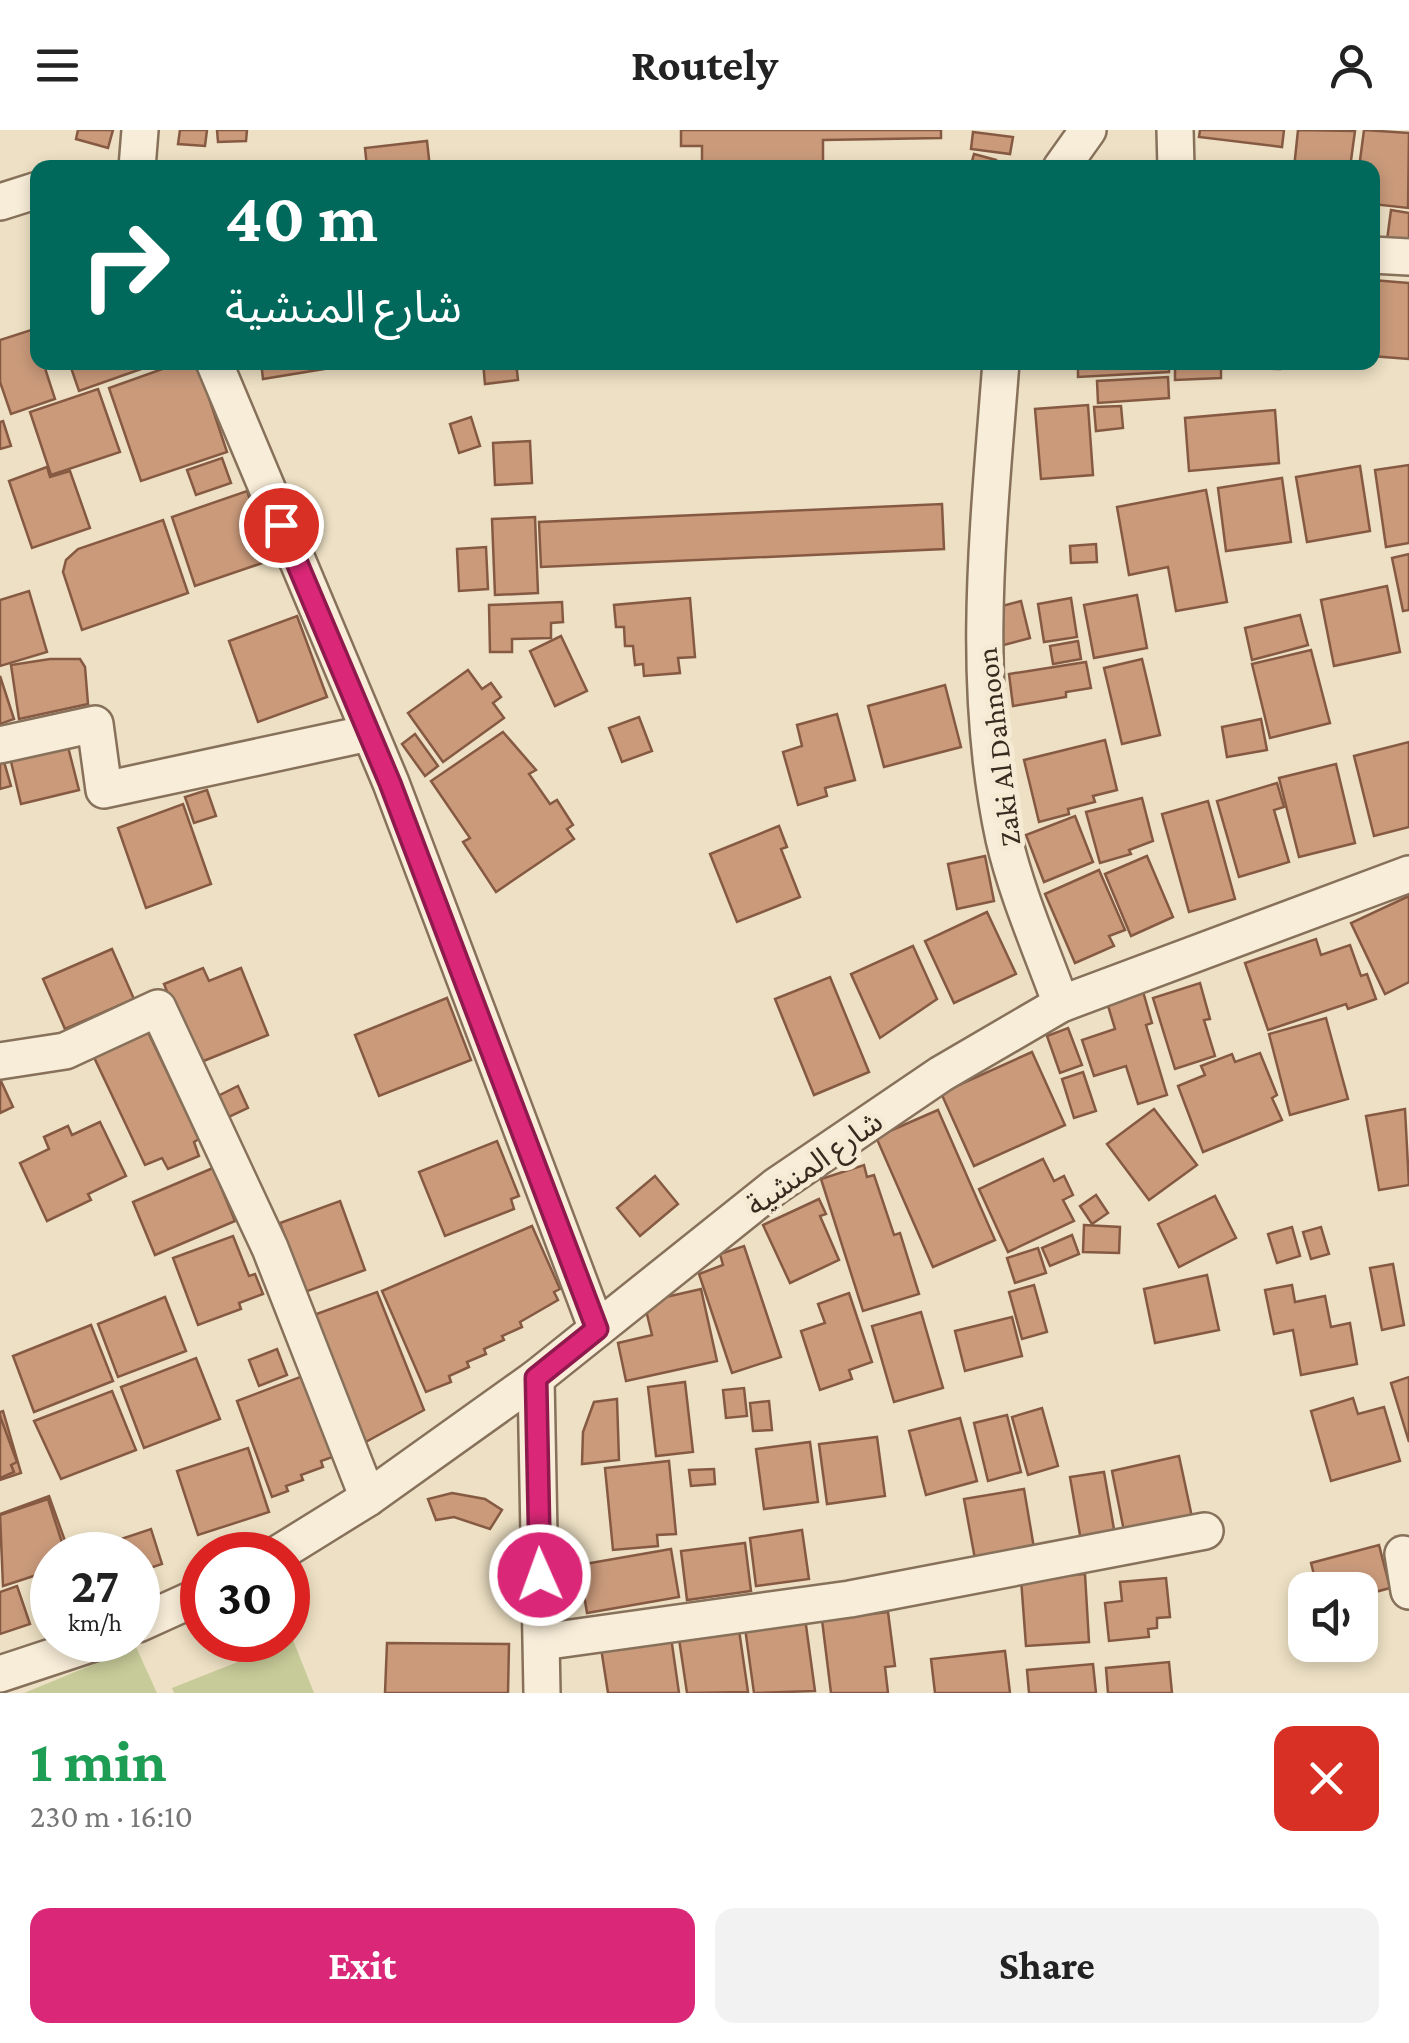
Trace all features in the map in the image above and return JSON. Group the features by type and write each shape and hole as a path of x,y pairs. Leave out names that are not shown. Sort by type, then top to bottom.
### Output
{"street":[{"path":"1066,160 1088,130"},
{"path":"1175,130 1176,160"},
{"path":"0,202 30,193"},
{"path":"1380,256 1409,258"},
{"path":"217,370 369,733 597,1329"},
{"name":"Zaki Al Dahnoon","path":"1000,370 987,550 984,673 1004,840 1061,1004"},
{"path":"0,745 96,724 104,790 369,733"},
{"name":"شارع المنشية","path":"310,1534 368,1498 536,1378 776,1186 941,1074 1061,1004 1409,874"},
{"path":"0,1061 64,1051 158,1008 270,1248 368,1498"},
{"path":"536,1378 542,1693"},
{"path":"542,1642 850,1599 1205,1531"},
{"path":"1402,1554 1409,1592"},
{"path":"0,1674 43,1662"}],"green space":[{"path":"99,1662 143,1662 157,1693 24,1693"},
{"path":"238,1662 302,1662 314,1693 174,1693 172,1688"}],"building":[{"path":"78,130 113,130 108,148 76,139"},
{"path":"180,130 207,130 205,146 178,144"},
{"path":"217,130 247,130 246,141 218,142"},
{"path":"681,130 941,130 941,138 823,140 823,160 702,160 702,146 681,146"},
{"path":"1200,130 1284,130 1282,147 1199,137"},
{"path":"1298,130 1355,131 1351,160 1295,160"},
{"path":"1364,130 1409,133 1408,208 1380,205 1380,160 1360,160"},
{"path":"973,132 1013,137 1010,154 971,149"},
{"path":"427,141 429,160 366,160 365,148"},
{"path":"974,154 996,160 972,160"},
{"path":"1391,210 1409,213 1409,243 1387,240"},
{"path":"1380,281 1409,283 1409,359 1380,357"},
{"path":"30,330 30,370 46,370 55,399 11,414 0,382 0,340"},
{"path":"72,370 138,370 79,391"},
{"path":"160,370 200,370 227,452 141,481 109,388"},
{"path":"262,370 318,370 263,379"},
{"path":"484,370 517,370 518,380 485,384"},
{"path":"1078,370 1169,370 1169,372 1078,377"},
{"path":"1175,370 1221,370 1221,378 1175,380"},
{"path":"1168,377 1169,398 1098,403 1097,381"},
{"path":"98,389 120,452 51,475 30,412"},
{"path":"1088,405 1093,475 1041,479 1035,409"},
{"path":"1121,406 1123,428 1096,431 1094,407"},
{"path":"1275,410 1279,463 1189,471 1185,418"},
{"path":"471,417 480,446 459,453 450,424"},
{"path":"3,421 11,446 0,449 0,422"},
{"path":"530,441 532,483 495,485 493,443"},
{"path":"222,458 231,483 196,495 187,470"},
{"path":"1409,465 1409,543 1386,547 1375,470"},
{"path":"1360,466 1370,531 1307,542 1296,477"},
{"path":"47,467 50,477 70,471 90,528 32,548 9,481"},
{"path":"1282,478 1291,542 1226,551 1218,488"},
{"path":"1206,490 1227,602 1176,611 1168,567 1129,575 1117,507"},
{"path":"247,491 271,560 195,586 172,517"},
{"path":"942,504 944,549 541,567 539,522"},
{"path":"535,517 538,593 495,595 492,519"},
{"path":"163,520 188,593 82,630 63,572 66,560 78,549"},
{"path":"1096,544 1097,562 1071,563 1070,546"},
{"path":"486,547 488,589 459,591 457,549"},
{"path":"1409,554 1409,610 1403,611 1392,558"},
{"path":"1387,586 1400,652 1334,666 1321,600"},
{"path":"29,591 47,652 0,666 0,600"},
{"path":"1137,595 1147,648 1094,658 1084,605"},
{"path":"690,598 695,657 678,658 680,673 644,676 643,664 635,665 633,646 625,646 624,627 616,627 614,605"},
{"path":"1071,598 1077,637 1044,642 1038,604"},
{"path":"1021,601 1030,638 1004,645 995,608"},
{"path":"562,602 563,622 551,623 551,638 512,639 512,652 490,652 489,605"},
{"path":"1300,615 1308,645 1252,660 1245,628"},
{"path":"297,616 327,697 258,722 229,641"},
{"path":"561,636 587,691 555,706 530,651"},
{"path":"1078,641 1081,659 1053,664 1050,646"},
{"path":"1311,650 1330,723 1270,738 1252,664"},
{"path":"80,659 85,667 88,704 19,719 11,665"},
{"path":"1142,659 1160,735 1122,744 1104,668"},
{"path":"1086,662 1091,688 1066,692 1066,697 1013,706 1009,674"},
{"path":"468,670 482,689 491,683 501,697 493,703 504,718 443,762 408,713"},
{"path":"0,676 14,719 0,724"},
{"path":"945,685 961,747 884,767 868,706"},
{"path":"837,714 855,780 825,788 827,796 798,805 783,752 802,746 797,725"},
{"path":"639,717 652,751 622,762 609,728"},
{"path":"1261,719 1267,750 1227,757 1222,727"},
{"path":"503,732 536,770 529,774 550,804 557,800 573,825 567,829 574,839 496,892 463,842 470,838 431,781"},
{"path":"415,734 438,766 425,776 402,744"},
{"path":"65,735 79,790 21,804 8,749"},
{"path":"1105,740 1117,790 1093,796 1095,802 1068,809 1069,814 1039,822 1024,760"},
{"path":"1409,742 1409,827 1374,836 1354,756"},
{"path":"0,748 11,786 0,789"},
{"path":"1336,764 1355,843 1299,857 1279,778"},
{"path":"1277,783 1284,807 1274,810 1289,862 1239,877 1217,801"},
{"path":"207,790 216,816 194,823 185,797"},
{"path":"1142,798 1153,841 1129,850 1131,854 1100,863 1086,812"},
{"path":"1208,801 1235,899 1189,912 1162,814"},
{"path":"183,804 211,884 146,908 118,828"},
{"path":"1075,816 1093,862 1044,882 1026,835"},
{"path":"779,826 787,847 781,849 800,897 737,922 710,854"},
{"path":"985,856 994,901 957,909 948,864"},
{"path":"1147,856 1173,917 1131,936 1105,874"},
{"path":"1099,870 1125,930 1109,936 1114,946 1075,963 1045,894"},
{"path":"1409,896 1409,982 1385,994 1351,923"},
{"path":"987,912 1016,974 954,1003 925,941"},
{"path":"1316,939 1321,955 1350,945 1361,976 1367,974 1376,999 1348,1009 1346,1004 1268,1030 1245,963"},
{"path":"913,946 937,999 880,1038 851,974"},
{"path":"112,949 134,999 65,1029 43,979"},
{"path":"203,968 209,981 241,968 268,1035 196,1064 164,984"},
{"path":"830,977 869,1072 814,1095 775,999"},
{"path":"1200,983 1210,1019 1204,1020 1215,1056 1175,1069 1153,998"},
{"path":"1142,988 1152,1023 1146,1025 1167,1095 1138,1104 1126,1066 1094,1076 1082,1040 1115,1029 1106,999"},
{"path":"447,998 471,1060 379,1096 355,1035"},
{"path":"1326,1018 1348,1099 1290,1115 1269,1034"},
{"path":"146,1028 199,1139 194,1142 199,1156 168,1169 162,1158 145,1165 92,1053"},
{"path":"1068,1028 1082,1065 1060,1073 1047,1036"},
{"path":"1032,1052 1065,1125 974,1166 941,1093"},
{"path":"1260,1053 1277,1095 1272,1098 1282,1120 1203,1152 1178,1086 1205,1075 1201,1066 1232,1054 1235,1062"},
{"path":"1083,1072 1096,1111 1074,1118 1062,1079"},
{"path":"0,1079 13,1107 0,1113"},
{"path":"238,1086 248,1108 220,1121 210,1100"},
{"path":"1154,1109 1197,1165 1149,1200 1107,1144"},
{"path":"1405,1109 1409,1185 1379,1190 1366,1116"},
{"path":"938,1110 995,1240 933,1267 876,1137"},
{"path":"100,1122 126,1176 88,1194 91,1200 47,1221 20,1163 49,1149 44,1137 68,1126 72,1135"},
{"path":"497,1141 519,1196 511,1199 514,1209 445,1236 419,1172"},
{"path":"1043,1159 1054,1181 1064,1176 1073,1195 1063,1200 1074,1221 1008,1252 979,1189"},
{"path":"864,1165 867,1177 874,1175 894,1235 900,1233 919,1294 863,1311 821,1179"},
{"path":"213,1168 235,1221 155,1255 133,1202"},
{"path":"655,1176 678,1204 640,1236 617,1208"},
{"path":"1096,1195 1108,1213 1092,1224 1080,1206"},
{"path":"1215,1196 1236,1238 1179,1267 1158,1224"},
{"path":"819,1199 826,1214 820,1216 839,1260 790,1283 763,1225"},
{"path":"340,1201 365,1270 305,1292 280,1223"},
{"path":"1084,1225 1120,1227 1119,1253 1083,1252"},
{"path":"532,1226 560,1289 554,1292 558,1300 520,1322 522,1327 502,1336 504,1340 484,1349 486,1354 467,1362 469,1367 449,1376 451,1382 426,1392 382,1291"},
{"path":"1292,1227 1300,1256 1277,1263 1268,1234"},
{"path":"1321,1227 1329,1254 1311,1259 1303,1232"},
{"path":"1072,1235 1079,1254 1050,1266 1042,1248"},
{"path":"233,1236 249,1276 255,1274 263,1294 239,1303 241,1309 198,1325 173,1258"},
{"path":"744,1246 781,1357 732,1373 699,1274 723,1265 720,1254"},
{"path":"1038,1248 1046,1273 1015,1283 1007,1258"},
{"path":"1393,1264 1404,1325 1382,1330 1370,1268"},
{"path":"1207,1275 1219,1330 1155,1343 1144,1289"},
{"path":"1034,1285 1047,1332 1022,1339 1009,1292"},
{"path":"1292,1285 1295,1302 1325,1296 1331,1327 1350,1323 1357,1364 1301,1375 1293,1330 1274,1334 1265,1290"},
{"path":"701,1289 717,1361 626,1381 618,1343 652,1335 644,1302"},
{"path":"377,1292 424,1410 362,1444 311,1316"},
{"path":"849,1293 872,1362 849,1370 852,1379 820,1390 801,1331 825,1323 818,1304"},
{"path":"165,1297 186,1351 118,1377 98,1324"},
{"path":"921,1312 943,1388 894,1402 872,1326"},
{"path":"1012,1317 1022,1356 965,1371 955,1331"},
{"path":"91,1325 113,1381 34,1412 13,1356"},
{"path":"277,1349 287,1375 259,1386 249,1360"},
{"path":"196,1358 220,1419 144,1448 121,1387"},
{"path":"308,1374 338,1455 321,1461 323,1467 301,1475 303,1480 272,1497 237,1401"},
{"path":"1409,1377 1409,1442 1391,1383"},
{"path":"685,1382 693,1452 656,1456 648,1387"},
{"path":"744,1388 747,1416 726,1418 723,1390"},
{"path":"112,1391 136,1450 61,1479 34,1421"},
{"path":"1353,1398 1358,1414 1384,1407 1400,1461 1331,1481 1311,1411"},
{"path":"617,1399 619,1460 582,1464 583,1432 594,1402"},
{"path":"769,1401 772,1430 753,1431 750,1403"},
{"path":"1042,1408 1058,1466 1028,1475 1012,1417"},
{"path":"3,1411 21,1473 0,1480 0,1412"},
{"path":"1007,1415 1021,1472 988,1481 974,1423"},
{"path":"0,1416 17,1462 11,1465 14,1472 0,1478"},
{"path":"960,1418 977,1481 926,1495 909,1431"},
{"path":"877,1437 885,1496 827,1504 819,1444"},
{"path":"810,1442 818,1502 764,1509 756,1449"},
{"path":"248,1448 269,1512 197,1532 177,1471"},
{"path":"1179,1456 1192,1517 1124,1531 1112,1471"},
{"path":"669,1461 676,1534 657,1535 658,1546 613,1550 605,1468"},
{"path":"714,1469 715,1484 691,1486 689,1470"},
{"path":"1104,1472 1115,1535 1081,1541 1070,1477"},
{"path":"1024,1489 1034,1548 975,1559 964,1499"},
{"path":"452,1493 485,1499 502,1510 490,1529 454,1517 436,1520 428,1499"},
{"path":"49,1496 62,1532 30,1532 30,1575 4,1585 0,1514"},
{"path":"48,1499 59,1532 30,1532 30,1577 3,1586 0,1515"},
{"path":"802,1530 809,1579 756,1586 750,1538"},
{"path":"745,1543 751,1591 687,1600 681,1551"},
{"path":"1379,1545 1390,1588 1378,1591 1378,1572 1313,1572 1311,1563"},
{"path":"671,1549 679,1597 587,1613 579,1565"},
{"path":"1085,1574 1089,1642 1026,1646 1021,1579"},
{"path":"1166,1578 1170,1617 1157,1618 1157,1628 1148,1629 1149,1637 1109,1641 1105,1603 1122,1601 1120,1582"},
{"path":"17,1586 30,1624 0,1634 0,1592"},
{"path":"888,1612 895,1666 885,1667 888,1693 831,1693 822,1620"},
{"path":"805,1618 815,1691 754,1693 745,1628"},
{"path":"739,1630 748,1692 687,1693 679,1639"},
{"path":"671,1637 679,1693 608,1693 601,1648"},
{"path":"387,1643 509,1644 508,1693 385,1693"},
{"path":"1005,1651 1010,1693 935,1693 931,1659"},
{"path":"1169,1662 1172,1693 1108,1693 1106,1668"},
{"path":"1093,1664 1096,1693 1029,1693 1027,1670"}],"route":[{"path":"281,525 390,783 597,1329 536,1378 540,1575"}]}
